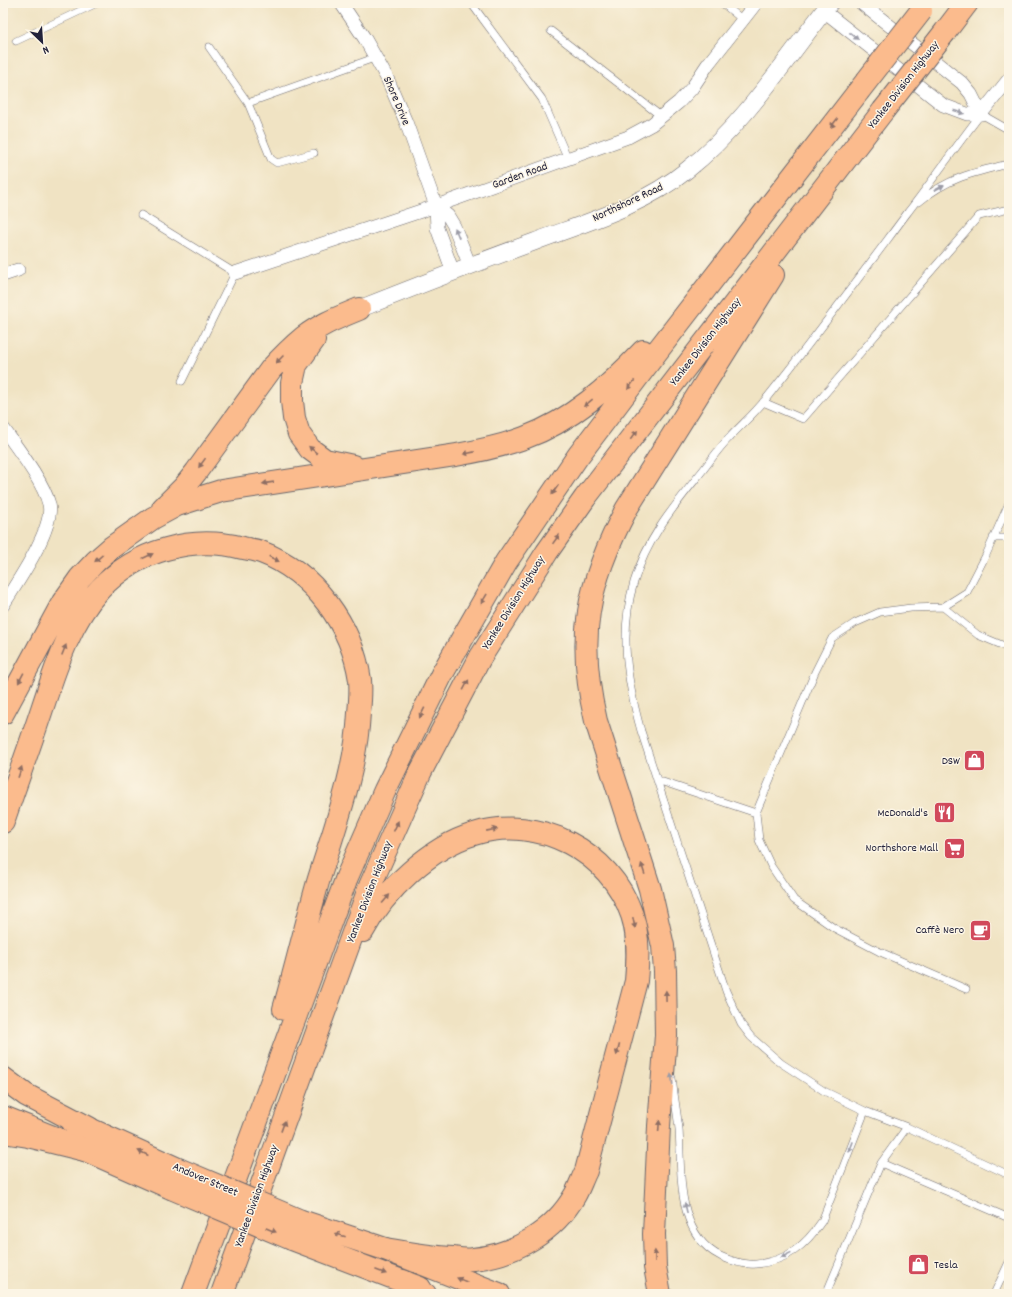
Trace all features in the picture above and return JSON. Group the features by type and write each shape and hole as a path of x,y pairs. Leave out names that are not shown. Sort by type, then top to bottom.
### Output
{"highway":[{"name":"Yankee Division Highway","path":"222,1294 370,886 420,773 492,638 547,552 585,498 967,3"},
{"name":"Yankee Division Highway","path":"193,1294 347,877 385,790 446,667 506,562 578,456 655,354 924,7"},
{"path":"660,1294 655,1267 654,1234 659,1126 666,1035 666,971 663,946 650,889 590,699 587,674 586,628 596,580 604,556 615,530 627,508 841,166"},
{"path":"3,713 63,602 80,578 112,547 153,518 177,505 221,491 456,455 504,445 525,438 546,428 577,411 603,390 639,354 758,222"},
{"path":"359,309 326,328 316,337 296,365 292,383 292,401 294,418 299,434 310,449 325,460 346,465 376,468"},
{"path":"153,518 184,487 271,369 287,352 305,336 329,322 359,309"},
{"path":"3,822 50,685 72,630 85,608 100,589 120,571 161,550 208,542 232,545 261,552 287,565 310,584 332,609 344,630 354,656 360,682 358,735 352,769 314,896 279,1030 263,1103"},
{"path":"322,1020 350,956 366,925 382,903 414,868 454,842 474,834 498,829 523,828 546,833 566,840 585,851 600,864 614,880 624,896 632,916 637,938 638,959 636,981 586,1170 575,1196 560,1217 541,1234 519,1247 495,1255 472,1259 442,1257 385,1249"},
{"path":"3,1078 26,1095 89,1128"},
{"name":"Andover Street","path":"3,1093 89,1128 175,1178"},
{"name":"Andover Street","path":"3,1117 86,1150 175,1178 297,1230 403,1281 434,1294"},
{"path":"3,1132 28,1136 86,1150"},
{"name":"Andover Street","path":"297,1230 385,1249 499,1294"},
{"path":"403,1281 425,1294"}],"street":[{"name":"Shore Drive","path":"341,3 377,57 388,78 406,122 436,206 437,228 453,272"},
{"name":"Garden Road","path":"235,274 436,206 628,137 662,117 692,88 756,3"},
{"path":"861,3 962,83 971,94 981,114"},
{"path":"827,7 943,105 967,114 981,114"},
{"name":"Northshore Road","path":"359,309 624,207 667,185 687,171 734,126 827,7"},
{"path":"981,114 1009,79"},
{"name":"Shore Drive","path":"436,206 448,216 454,226 470,266"},
{"path":"3,275 18,270"},
{"path":"3,428 39,482 49,504 49,518 41,539 3,605"}],"lane":[{"path":"16,42 97,3"},
{"path":"471,3 542,99 568,159"},
{"path":"722,3 743,20"},
{"path":"551,31 662,117"},
{"path":"209,47 248,103 271,159 277,163 314,153"},
{"path":"248,103 377,57"},
{"path":"1009,130 981,114 909,212 763,402 727,440 667,515 653,537 634,581 628,606 625,630 626,658 633,704 726,991 741,1024 751,1037 781,1063 821,1089 865,1110 907,1127 1009,1175"},
{"path":"909,212 931,192 957,178 1009,164"},
{"path":"763,402 803,419 979,216 1009,209"},
{"path":"141,215 235,274 182,381"},
{"path":"966,988 878,951 840,932 794,900 771,866 759,840 756,814 815,672 832,638 855,623 880,612 911,608 943,607 967,592 1009,503"},
{"path":"993,538 1009,538"},
{"path":"943,607 978,635 1009,648"},
{"path":"657,780 756,814"},
{"path":"666,1035 678,1127 682,1192 686,1212 692,1227 701,1241 712,1252 726,1258 737,1262 754,1264 772,1261 788,1255 801,1246 812,1235 822,1221 865,1110"},
{"path":"826,1294 881,1163 907,1127"},
{"path":"881,1163 1009,1218"},
{"path":"994,1294 1009,1262"}],"place":[{"name":"DSW","path":"975,761"},
{"name":"McDonald's","path":"944,813"},
{"name":"Northshore Mall","path":"954,848"},
{"name":"Caffè Nero","path":"980,930"},
{"name":"Tesla","path":"919,1265"}]}
